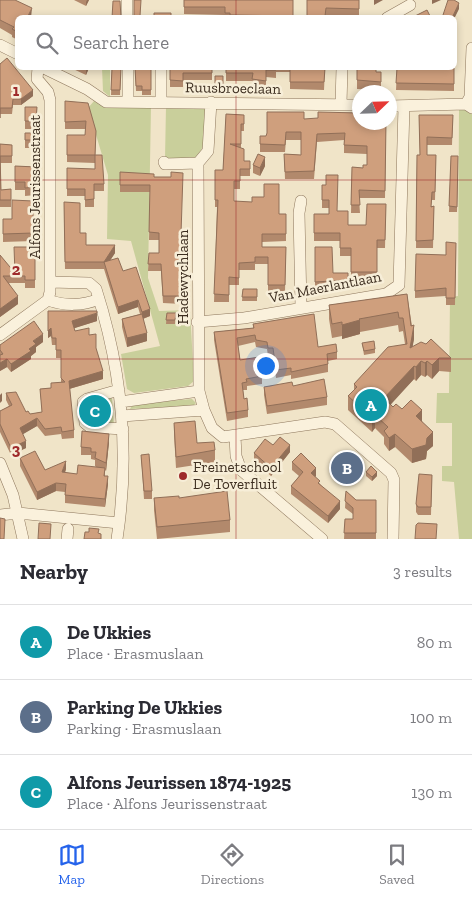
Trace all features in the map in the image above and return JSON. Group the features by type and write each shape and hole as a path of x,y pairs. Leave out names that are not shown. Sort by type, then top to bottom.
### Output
{"street":[{"path":"127,0 127,15"},
{"path":"392,15 410,5"},
{"path":"0,45 15,52"},
{"path":"397,106 469,106 472,48"},
{"name":"Alfons Jeurissenstraat","path":"38,70 37,79 48,92 50,100 50,282 48,300"},
{"name":"Ruusbroeclaan","path":"48,70 87,89 106,102 352,105"},
{"path":"128,70 128,102"},
{"path":"161,70 161,102"},
{"path":"341,104 342,70"},
{"name":"Hadewychlaan","path":"211,102 208,151 198,163 197,322 199,391 204,410 212,428 223,437 235,436"},
{"name":"Van Maerlantlaan","path":"197,322 244,318 386,294 399,285 404,106"},
{"path":"164,162 165,164 198,163"},
{"path":"301,201 299,213 301,308"},
{"path":"50,282 89,283 96,288 112,346 123,429 117,539"},
{"path":"0,335 48,300 56,303 87,304 99,299"},
{"path":"119,390 87,399 83,402 85,422 90,427 123,429"},
{"path":"120,402 199,391"},
{"path":"122,416 204,410"},
{"path":"322,539 248,477 239,467 236,456 235,436 325,422 335,424 391,473 394,480 392,539"},
{"path":"0,463 13,494 23,539"},
{"path":"0,515 18,513 119,523"}],"green space":[{"path":"102,70 110,70 110,97 103,91"},
{"path":"94,101 107,105 151,106 148,278 159,311 190,310 194,381 188,386 134,393 127,389 121,354 160,346 131,241 107,239 108,175 88,108"},
{"path":"166,106 205,106 205,143 196,159 165,159"},
{"path":"465,108 472,113 472,539 459,539 454,482 442,481 442,466 452,466 452,423 436,423 437,393 449,393 450,297 458,296 459,110"},
{"path":"112,398 114,426 91,423 86,404"},
{"path":"192,399 196,403 193,406 130,409 133,404"}],"building":[{"path":"0,0 15,0 32,8 28,15 15,15 15,30 12,29 14,27 0,20"},
{"path":"134,0 141,0 140,15 134,15"},
{"path":"184,0 293,0 293,15 230,15 230,13 225,13 225,7 184,7"},
{"path":"307,0 359,0 359,9 326,8 325,15 307,15"},
{"path":"448,0 454,0 459,3 453,15 443,15"},
{"path":"113,1 120,1 121,15 112,15"},
{"path":"427,10 430,15 417,15"},
{"path":"154,13 171,13 171,15 154,15"},
{"path":"7,58 33,90 21,99 13,99 12,108 0,108 0,64"},
{"path":"112,70 121,70 120,90 111,90"},
{"path":"135,70 151,70 151,90 142,90 142,86 136,86"},
{"path":"170,70 212,70 212,73 183,73 183,81 170,80"},
{"path":"226,70 266,70 266,81 252,79 253,73 226,73"},
{"path":"290,70 325,70 324,82 290,82"},
{"path":"357,70 376,70 376,72 381,72 381,82 357,80"},
{"path":"397,70 454,70 454,84 396,83"},
{"path":"215,76 223,76 223,84 215,84"},
{"path":"65,101 88,103 96,131 95,155 67,155 67,135 85,135 86,121 65,122"},
{"path":"25,107 37,107 36,121 25,121"},
{"path":"267,112 304,112 304,119 318,118 318,112 352,113 352,130 386,130 385,191 359,190 360,205 351,205 352,167 363,168 363,165 367,165 367,146 344,145 345,133 317,134 314,171 285,172 284,154 301,155 301,132 286,132 285,145 260,144 260,136 266,136"},
{"path":"226,114 244,115 244,124 241,124 241,144 230,144 244,149 244,161 250,161 250,169 240,169 240,181 234,181 234,201 252,202 252,197 264,197 264,184 279,184 279,214 286,214 286,234 262,234 262,247 286,247 285,285 268,285 268,257 255,257 255,262 239,263 239,278 229,277 229,295 214,294 218,200 215,200 215,170 223,170"},
{"path":"419,115 453,115 452,138 427,137 427,155 436,155 435,192 432,192 431,207 434,206 433,240 416,241 417,155 420,155"},
{"path":"25,133 36,133 36,140 25,140"},
{"path":"0,144 12,145 12,156 0,156"},
{"path":"258,154 265,157 260,168 253,165"},
{"path":"95,155 102,155 104,184 94,184 94,199 85,200 85,189 67,189 67,168 95,169"},
{"path":"0,156 1,190 11,189 11,200 0,200"},
{"path":"451,156 458,156 457,207 449,206"},
{"path":"15,166 36,167 36,187 25,188 25,182 15,182"},
{"path":"120,172 154,174 154,177 171,177 171,172 183,173 180,265 183,265 182,296 163,296 161,264 148,264 149,253 159,253 159,233 149,232 150,185 120,185"},
{"path":"326,175 338,175 337,211 348,211 348,225 366,225 367,204 386,204 385,240 377,240 377,272 351,272 351,248 340,248 340,233 314,233 314,214 329,214 329,200 322,200 322,185 326,185"},
{"path":"12,200 33,201 33,233 3,234 3,219 12,219"},
{"path":"64,202 80,203 80,233 86,233 86,245 115,245 104,262 65,262"},
{"path":"446,242 456,243 455,298 446,298 446,288 415,291 416,254 446,255"},
{"path":"14,247 35,247 35,280 25,280 25,276 3,276 18,296 0,309 0,255 15,273"},
{"path":"315,247 332,247 333,273 348,273 348,280 315,282"},
{"path":"118,258 123,271 136,267 150,309 142,312 138,300 118,307 104,262"},
{"path":"243,289 257,289 257,297 242,297"},
{"path":"407,294 411,326 414,325 410,348 421,342 426,344 431,339 451,358 439,358 432,365 427,361 425,363 421,361 384,398 393,407 396,404 402,409 411,400 422,410 416,416 433,432 427,438 426,445 412,449 395,434 389,438 384,431 388,427 375,415 372,418 348,396 357,387 354,384 388,347 407,344 403,318 399,318 398,312 359,319 342,325 342,322 332,324 329,305"},
{"path":"48,311 97,311 97,313 72,321 75,331 89,328 89,335 96,334 96,348 103,371 69,381 74,430 62,432 61,427 45,429 37,418 20,428 26,441 11,448 0,424 0,411 12,405 6,393 16,392 26,412 28,411 30,414 42,412 40,389 51,388 51,383 65,382 61,378 61,350 56,350 56,338 52,338 51,328 48,331"},
{"path":"167,313 176,313 175,320 166,320"},
{"path":"142,314 147,333 127,338 122,319"},
{"path":"314,314 318,347 336,344 337,352 327,354 328,364 291,372 291,368 276,370 273,348 268,348 267,342 256,340 255,335 237,338 240,360 259,357 262,376 246,379 247,382 242,383 244,399 247,398 248,410 227,413 214,332 254,328 253,324"},
{"path":"34,321 43,334 33,341 36,344 29,349 31,351 11,364 7,359 0,363 0,355 3,354 0,350 0,345"},
{"path":"374,341 375,349 364,351 362,343"},
{"path":"324,379 327,397 267,406 264,387 292,382 293,386"},
{"path":"195,421 197,443 214,442 215,450 176,457 174,423"},
{"path":"82,431 109,434 106,463 95,458 96,452 91,452 91,448 81,447"},
{"path":"280,437 290,445 271,468 254,453 265,439 273,445"},
{"path":"35,451 45,470 66,461 62,472 77,474 78,465 105,468 104,476 108,476 105,499 65,495 66,484 56,483 37,492 20,458"},
{"path":"301,453 316,468 311,473 320,481 318,483 340,501 328,516 291,486 303,472 292,462"},
{"path":"149,454 152,491 144,491 141,455"},
{"path":"371,466 377,472 372,477 366,472"},
{"path":"419,474 432,475 431,507 418,507 416,504"},
{"path":"227,491 230,520 157,527 154,498 179,496 179,498"},
{"path":"346,491 356,500 376,500 376,533 344,533 345,519 353,519 353,508 345,501"},
{"path":"0,518 5,519 4,539 0,539"},
{"path":"39,523 51,524 50,539 38,539"},
{"path":"418,523 437,524 436,539 415,539 416,525"},
{"path":"89,528 99,529 98,533 101,534 101,539 84,539 85,532 89,532"}],"place":[{"name":"De Ukkies","path":"371,405"},
{"name":"Alfons Jeurissen 1874-1925","path":"95,411"},
{"name":"Parking De Ukkies","path":"347,468"},
{"name":"Freinetschool De Toverfluit","path":"183,476"}]}
